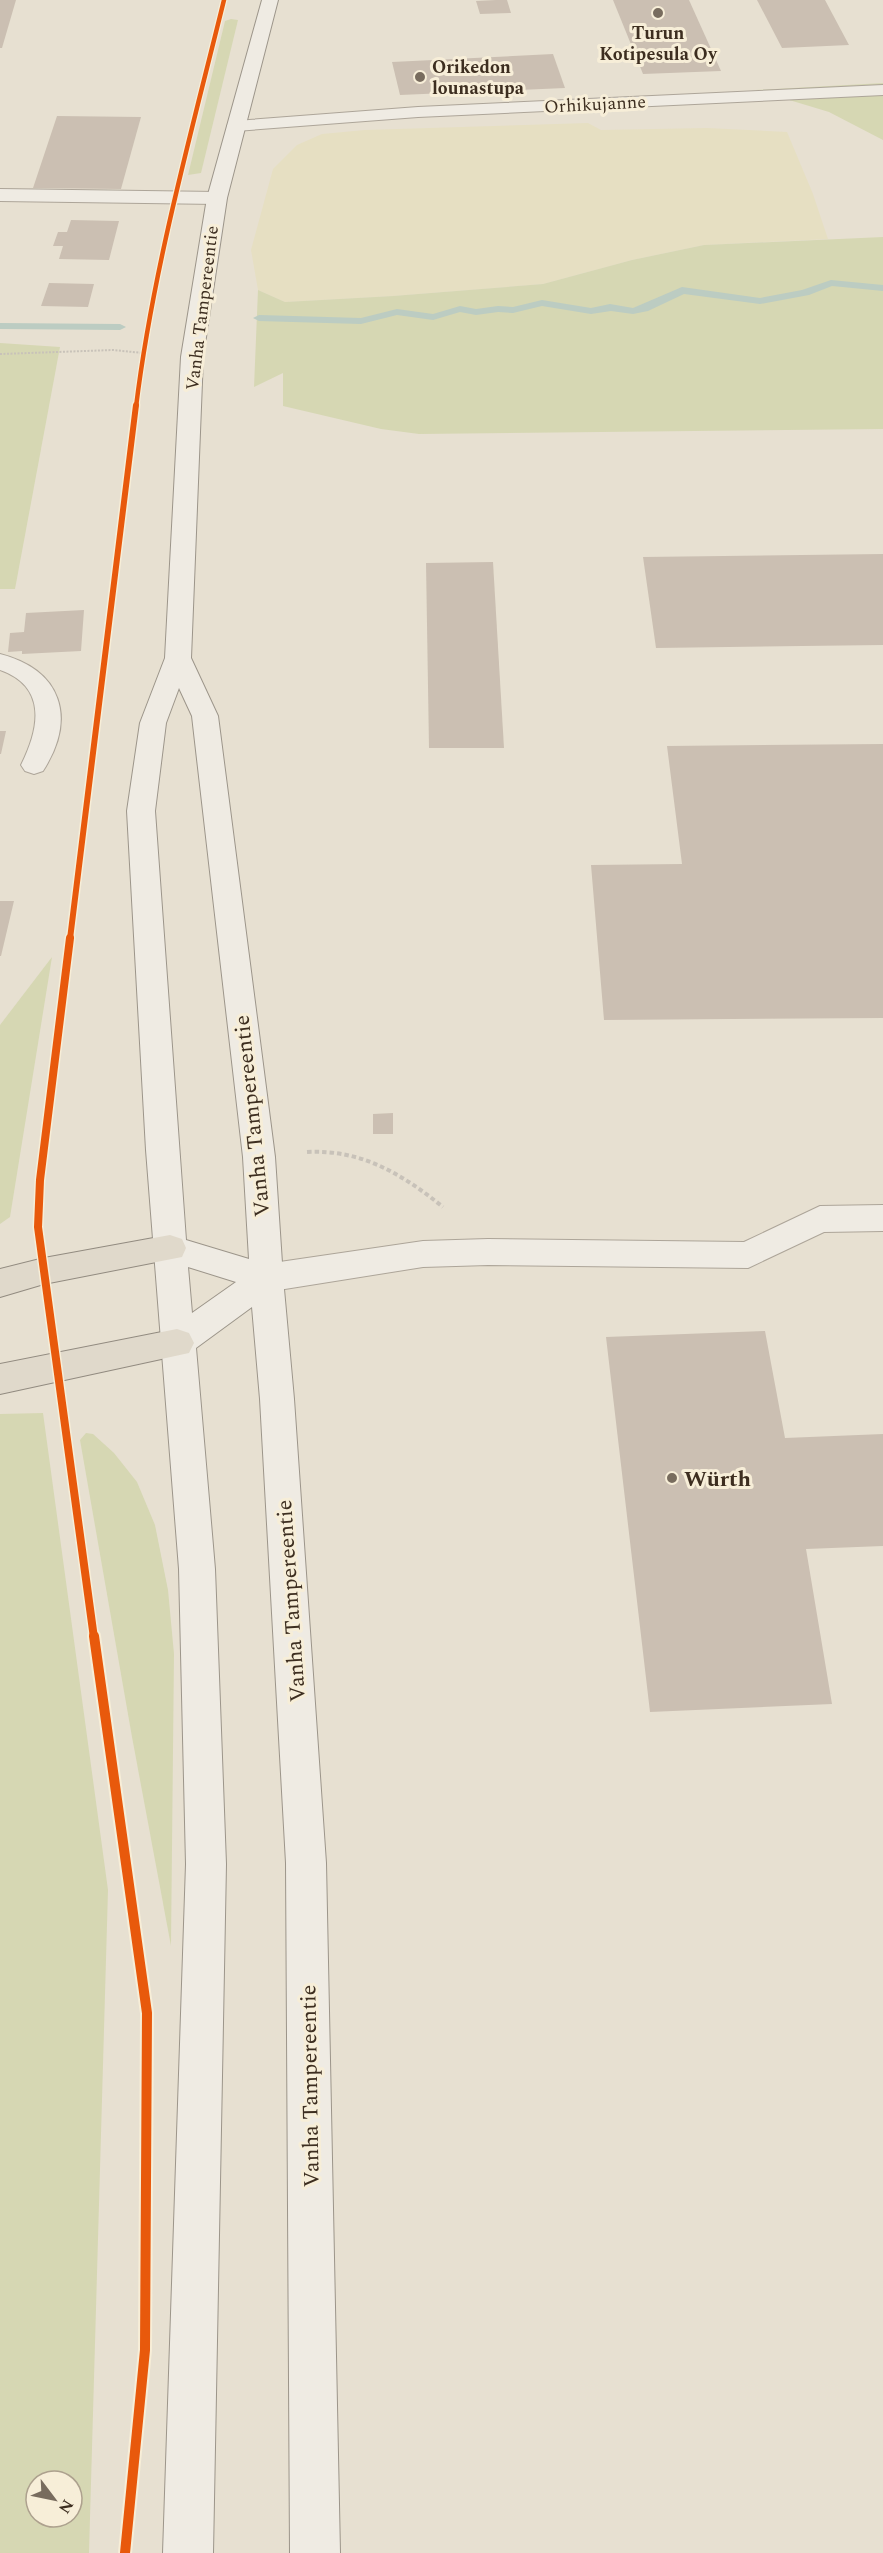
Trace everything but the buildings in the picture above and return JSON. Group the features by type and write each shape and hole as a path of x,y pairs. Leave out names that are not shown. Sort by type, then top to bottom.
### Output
{"highway":[{"path":"0,1283 44,1271 170,1248"},
{"path":"0,1378 177,1343"}],"main road":[{"name":"Vanha Tampereentie","path":"188,2553 206,1864 197,1569 177,1343 141,811 153,723 178,658 192,357 217,198 270,0"},
{"name":"Orhikujanne","path":"236,126 418,112 883,90"},
{"path":"0,195 217,198"},
{"name":"Vanha Tampereentie","path":"178,658 205,716 259,1157 266,1278 277,1399 306,1863 315,2553"},
{"path":"0,662 29,673 44,694 49,714 47,738 34,765"},
{"path":"177,1343 266,1278 333,1266 423,1254 488,1252 748,1255 820,1219 883,1218"},
{"path":"170,1248 266,1278"}],"path":[{"path":"142,365 146,342"},
{"path":"0,354 113,350 143,353"},
{"path":"298,1153 323,1150 345,1152 375,1162 441,1205 488,1252"}],"shaded area":[{"path":"588,123 601,130 707,128 787,132 813,194 828,239 704,245 632,260 543,284 285,302 258,290 251,250 273,169 297,145 322,134 365,130"}],"green space":[{"path":"238,20 201,173 188,175 225,21"},
{"path":"883,83 883,140 829,112 756,90"},
{"path":"883,237 883,429 419,434 381,429 283,406 283,373 254,387 258,290 285,302 543,284 632,260 704,245"},
{"path":"0,343 60,347 15,589 0,589"},
{"path":"52,957 10,1217 0,1224 0,1025"},
{"path":"43,1413 108,1890 89,2553 0,2553 0,1414"},
{"path":"86,1433 93,1434 114,1453 137,1482 155,1525 168,1590 174,1654 171,1946 80,1440"}],"waterway":[{"path":"259,318 361,321 397,312 433,317 460,309 476,312 498,309 513,310 542,303 591,311 610,307 633,311 644,309 682,290 760,301 805,293 831,283 883,288"},
{"path":"0,326 120,327"}],"cycle path":[{"path":"125,2553 145,2350 147,2013 38,1227 40,1180 143,353 175,197 224,0"}],"place":[{"name":"Turun Kotipesula Oy","path":"658,13"},
{"name":"Orikedon lounastupa","path":"420,77"},
{"name":"Würth","path":"672,1478"}]}
